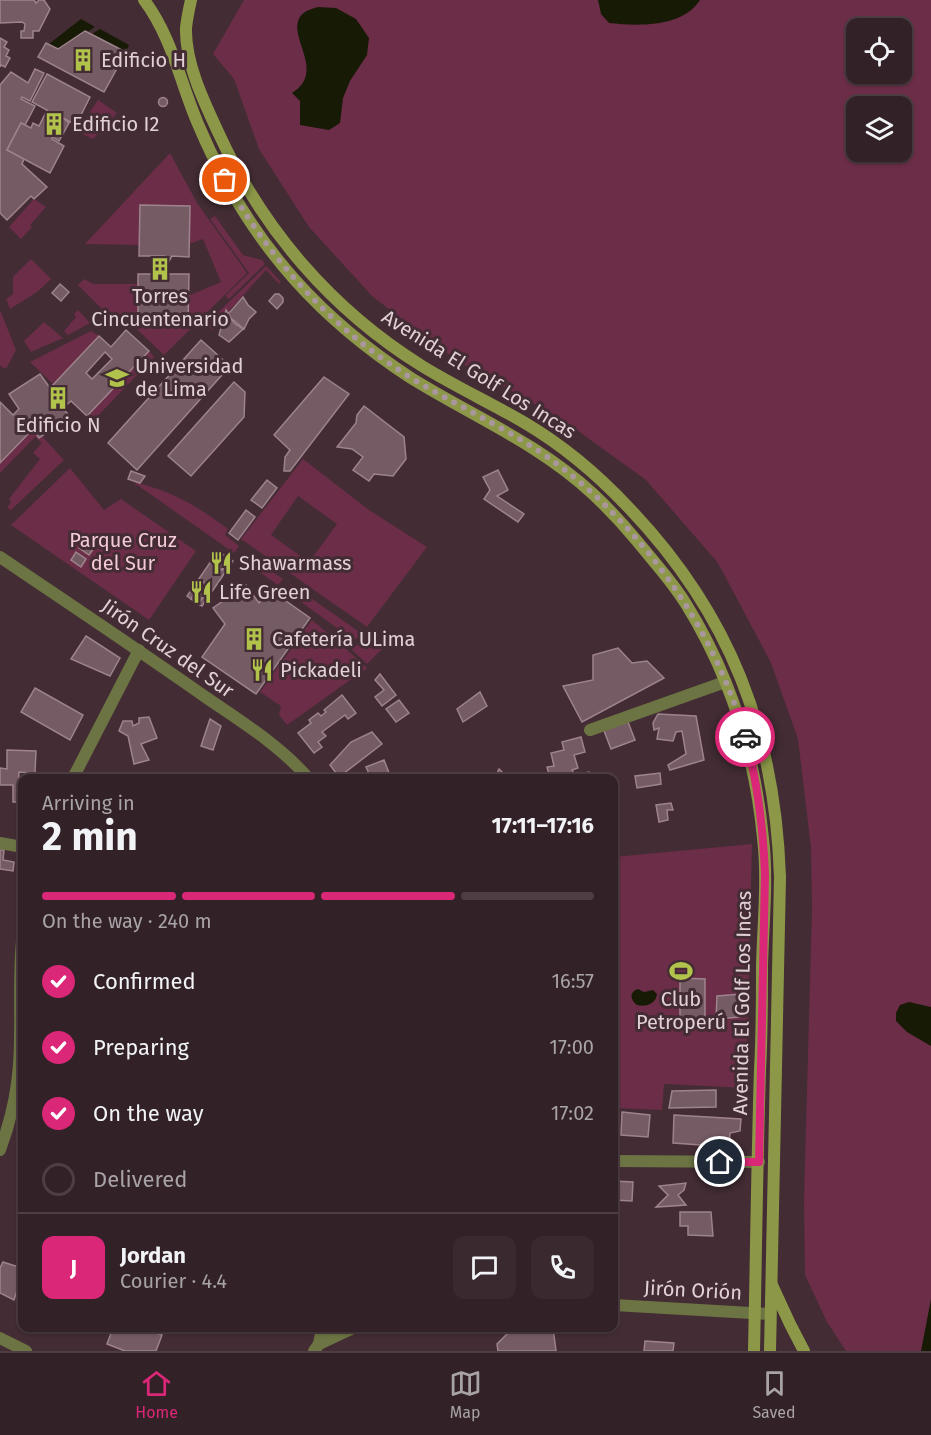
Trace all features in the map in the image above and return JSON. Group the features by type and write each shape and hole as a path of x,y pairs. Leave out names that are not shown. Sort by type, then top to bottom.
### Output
{"street":[{"name":"Avenida El Golf Los Incas","path":"144,0 162,27 196,122 217,166 254,228 273,254 322,309 380,356 413,378 518,437 591,491 617,517 675,588 707,643 725,682 744,731 753,764 764,841 754,1351"},
{"name":"Avenida El Golf Los Incas","path":"191,0 186,27 187,44 208,111 246,187 286,246 326,290 369,329 422,366 526,424 574,456 628,506 657,538 686,576 715,624 738,671 768,762 779,841 770,1351"},
{"name":"Jirón Cruz del Sur","path":"0,557 139,650 272,745 304,774"},
{"path":"75,774 139,650"},
{"path":"590,730 725,682"},
{"path":"0,843 18,846"},
{"path":"0,1150 7,1132 18,1072"},
{"path":"618,1161 759,1162"},
{"path":"771,1281 804,1351"},
{"name":"Jirón Orión","path":"618,1305 770,1314"},
{"path":"770,1314 780,1316 790,1324"},
{"path":"317,1348 321,1332"},
{"path":"317,1348 346,1332"},
{"path":"0,1338 26,1351"}],"green space":[{"path":"244,0 931,0 931,1351 846,1351 827,1322 805,1275 804,1200 812,908 811,848 798,739 771,663 718,563 646,480 563,420 459,362 373,297 309,227 259,149 234,79 213,54"},
{"path":"98,100 117,113 93,139 77,131"},
{"path":"170,153 197,203 247,273 164,355 122,315 115,322 78,285 84,279 93,284 138,284 138,325 187,325 188,296 221,282 203,239 189,244 190,206 140,205 139,245 85,244"},
{"path":"34,199 46,207 21,239 9,227"},
{"path":"215,216 243,255 262,260 265,264 229,299 225,296 249,273 210,219"},
{"path":"31,259 51,279 37,292 10,309 6,299 13,294 13,277"},
{"path":"266,266 281,282 279,284 266,270 212,330 206,324"},
{"path":"0,310 16,350 6,369 0,366"},
{"path":"78,310 90,323 68,335 64,331 76,317 74,314"},
{"path":"44,322 63,338 31,352 24,341"},
{"path":"91,331 99,336 53,384 30,362"},
{"path":"149,351 154,357 93,421 87,416"},
{"path":"33,429 39,438 42,436 64,460 11,510 7,508 11,502 9,499 40,459 33,453 42,443 35,437 0,473 0,463"},
{"path":"303,459 369,510 427,547 367,627 241,539","holes":["298,496 337,524 309,562 271,535"]},
{"name":"Parque Cruz del Sur","path":"70,468 104,510 121,499 196,551 149,620 11,525"},
{"path":"133,482 160,489 194,506 228,529 225,535 239,546 234,553"},
{"path":"250,557 283,579 278,585 246,563"},
{"path":"291,584 368,638 352,639 286,591"},
{"path":"312,620 336,640 300,636"},
{"path":"296,642 344,647 367,668 287,725 279,715 281,706 260,692"},
{"path":"373,642 383,648 367,664 349,647"},
{"name":"Club Petroperú","path":"752,844 746,1088 664,1084 662,1110 618,1108 618,857"}],"shaded area":[{"path":"598,0 700,0 682,16 659,23 633,25 609,23 601,14"},
{"path":"318,7 336,8 356,19 369,38 367,55 350,81 343,98 340,123 329,130 300,125 300,101 292,93 302,84 306,73 306,62 297,29 299,20 305,12"},
{"path":"81,19 95,27 58,49 49,44"},
{"path":"100,29 129,45 126,52 92,34"},
{"path":"638,989 644,992 653,990 657,994 655,1000 644,1006 637,1005 632,996 633,992"},
{"path":"909,1002 931,1007 931,1046 907,1032 896,1021 896,1013 900,1005"},
{"path":"931,1299 931,1351 921,1351"}],"building":[{"path":"0,0 34,0 36,3 44,0 50,9 39,31 33,31 33,38 21,38 21,31 24,31 25,24 22,22 0,23"},
{"name":"Edificio H","path":"85,31 126,52 104,92 38,57 46,43 58,49"},
{"path":"0,38 7,42 4,47 9,50 6,56 10,58 5,67 1,65 0,67"},
{"path":"35,69 44,73 30,101 22,97 21,99 35,106 25,125 21,123 7,150 24,159 22,164 47,187 34,199 31,196 7,220 0,213 0,85 11,72 28,83"},
{"name":"Edificio I2","path":"47,74 90,97 76,125 63,118 69,123 59,141 53,137 52,139 64,146 50,173 7,150 21,123 31,128 33,123 39,126 47,110 32,102"},
{"path":"163,97 168,102 163,107 158,102"},
{"name":"Torres Cincuentenario","path":"140,205 190,206 189,257 172,256 162,274 189,274 188,325 138,325 138,274 154,274 164,256 139,256"},
{"path":"60,284 69,292 61,301 52,293"},
{"path":"275,294 283,298 283,302 277,309 269,301"},
{"path":"243,297 256,312 244,329 224,316"},
{"path":"226,310 234,323 243,329 229,342 219,335"},
{"name":"Edificio N","path":"126,330 149,351 87,416 71,401 63,408 70,417 39,438 33,429 0,463 0,402 13,415 19,409 9,394 40,374 50,388 99,336 111,347","holes":["105,352 112,359 92,379 86,373"]},
{"path":"201,340 230,366 137,470 108,443"},
{"path":"324,377 349,394 290,471 284,471 285,457 290,450 274,435"},
{"path":"234,382 245,392 244,417 191,476 168,456"},
{"path":"364,406 404,437 406,459 393,476 374,474 369,481 353,470 363,457 352,449 337,447 356,423 357,415"},
{"path":"498,470 508,490 497,496 524,514 518,522 484,499 490,490 483,477"},
{"path":"131,471 145,476 140,483 128,479"},
{"path":"267,480 277,488 262,508 251,500"},
{"path":"246,510 255,517 238,540 229,533"},
{"path":"86,538 96,545 89,555 79,548"},
{"path":"218,551 233,561 202,606 198,604 210,587 202,581 191,599 187,596","holes":["219,557 227,562 222,570 214,565"]},
{"path":"76,552 86,559 81,567 71,560"},
{"path":"219,557 227,562 222,570 214,565"},
{"path":"202,581 210,587 198,604 191,599"},
{"name":"Cafetería ULima","path":"246,585 259,603 269,589 310,618 256,694 202,657 225,624 213,608"},
{"path":"86,636 120,658 110,676 71,659"},
{"path":"618,648 632,663 647,661 664,678 582,722 563,686 593,680 593,655"},
{"path":"380,674 396,695 382,706 375,697 384,690 375,680"},
{"path":"35,688 83,715 70,740 21,712"},
{"path":"480,692 487,706 463,722 457,709"},
{"path":"342,695 356,713 348,719 345,715 322,732 326,736 318,742 322,747 314,753 298,733 311,723 309,720 318,713 321,716 326,712 324,710"},
{"path":"399,700 409,713 396,722 386,709"},
{"path":"658,714 696,716 704,760 670,770 668,765 686,754 682,731 676,732 673,741 657,739 659,728 654,730 653,723"},
{"path":"149,717 157,738 141,744 149,760 134,764 128,736 119,731 123,721 132,721 133,726 139,723 139,718"},
{"path":"210,719 221,726 213,750 201,746"},
{"path":"628,722 635,740 611,749 603,728"},
{"path":"372,732 382,744 343,774 337,774 330,765 351,742"},
{"path":"581,737 585,752 574,755 578,768 572,770 574,774 549,774 547,767 554,766 551,753 564,750 562,742"},
{"path":"7,750 36,751 35,773 19,772 18,774 18,802 13,802 13,785 0,785 0,768 7,769"},
{"path":"384,760 389,774 369,774 366,767"},
{"path":"660,773 661,784 637,788 635,776"},
{"path":"671,803 673,810 667,810 668,820 659,822 656,805"},
{"path":"0,850 4,850 3,860 14,862 13,871 0,869"},
{"path":"680,978 705,979 705,1024 680,1024"},
{"path":"741,994 740,1017 716,1019 717,996"},
{"path":"716,1090 716,1107 669,1108 672,1091"},
{"path":"622,1112 650,1115 648,1137 621,1135"},
{"path":"674,1115 741,1119 740,1131 730,1133 729,1147 673,1143"},
{"path":"618,1181 633,1182 632,1201 618,1200"},
{"path":"686,1183 684,1190 678,1195 686,1205 656,1207 668,1195 659,1186"},
{"path":"680,1212 711,1212 713,1236 688,1235 688,1226 680,1226"},
{"path":"3,1262 18,1267 18,1288 14,1300 0,1293 0,1268"},
{"path":"112,1332 154,1332 162,1335 156,1351 125,1351 107,1344"},
{"path":"509,1332 554,1332 556,1351 498,1351 497,1344"},
{"path":"645,1341 674,1343 673,1351 644,1351"}],"way so far":[{"path":"225,180 273,254 322,309 345,329 413,378 518,437 564,469 591,491 617,517 663,572 686,604 713,653 745,737"}],"place":[{"name":"Edificio H","path":"83,60"},
{"name":"Edificio I2","path":"54,124"},
{"name":"Torres Cincuentenario","path":"160,269"},
{"name":"Universidad de Lima","path":"117,378"},
{"name":"Edificio N","path":"58,398"},
{"name":"Shawarmass","path":"221,563"},
{"name":"Life Green","path":"201,592"},
{"name":"Cafetería ULima","path":"254,639"},
{"name":"Pickadeli","path":"262,670"},
{"name":"Club Petroperú","path":"681,971"}],"route":[{"path":"720,1162 759,1162 764,841 758,789 745,737"}]}
